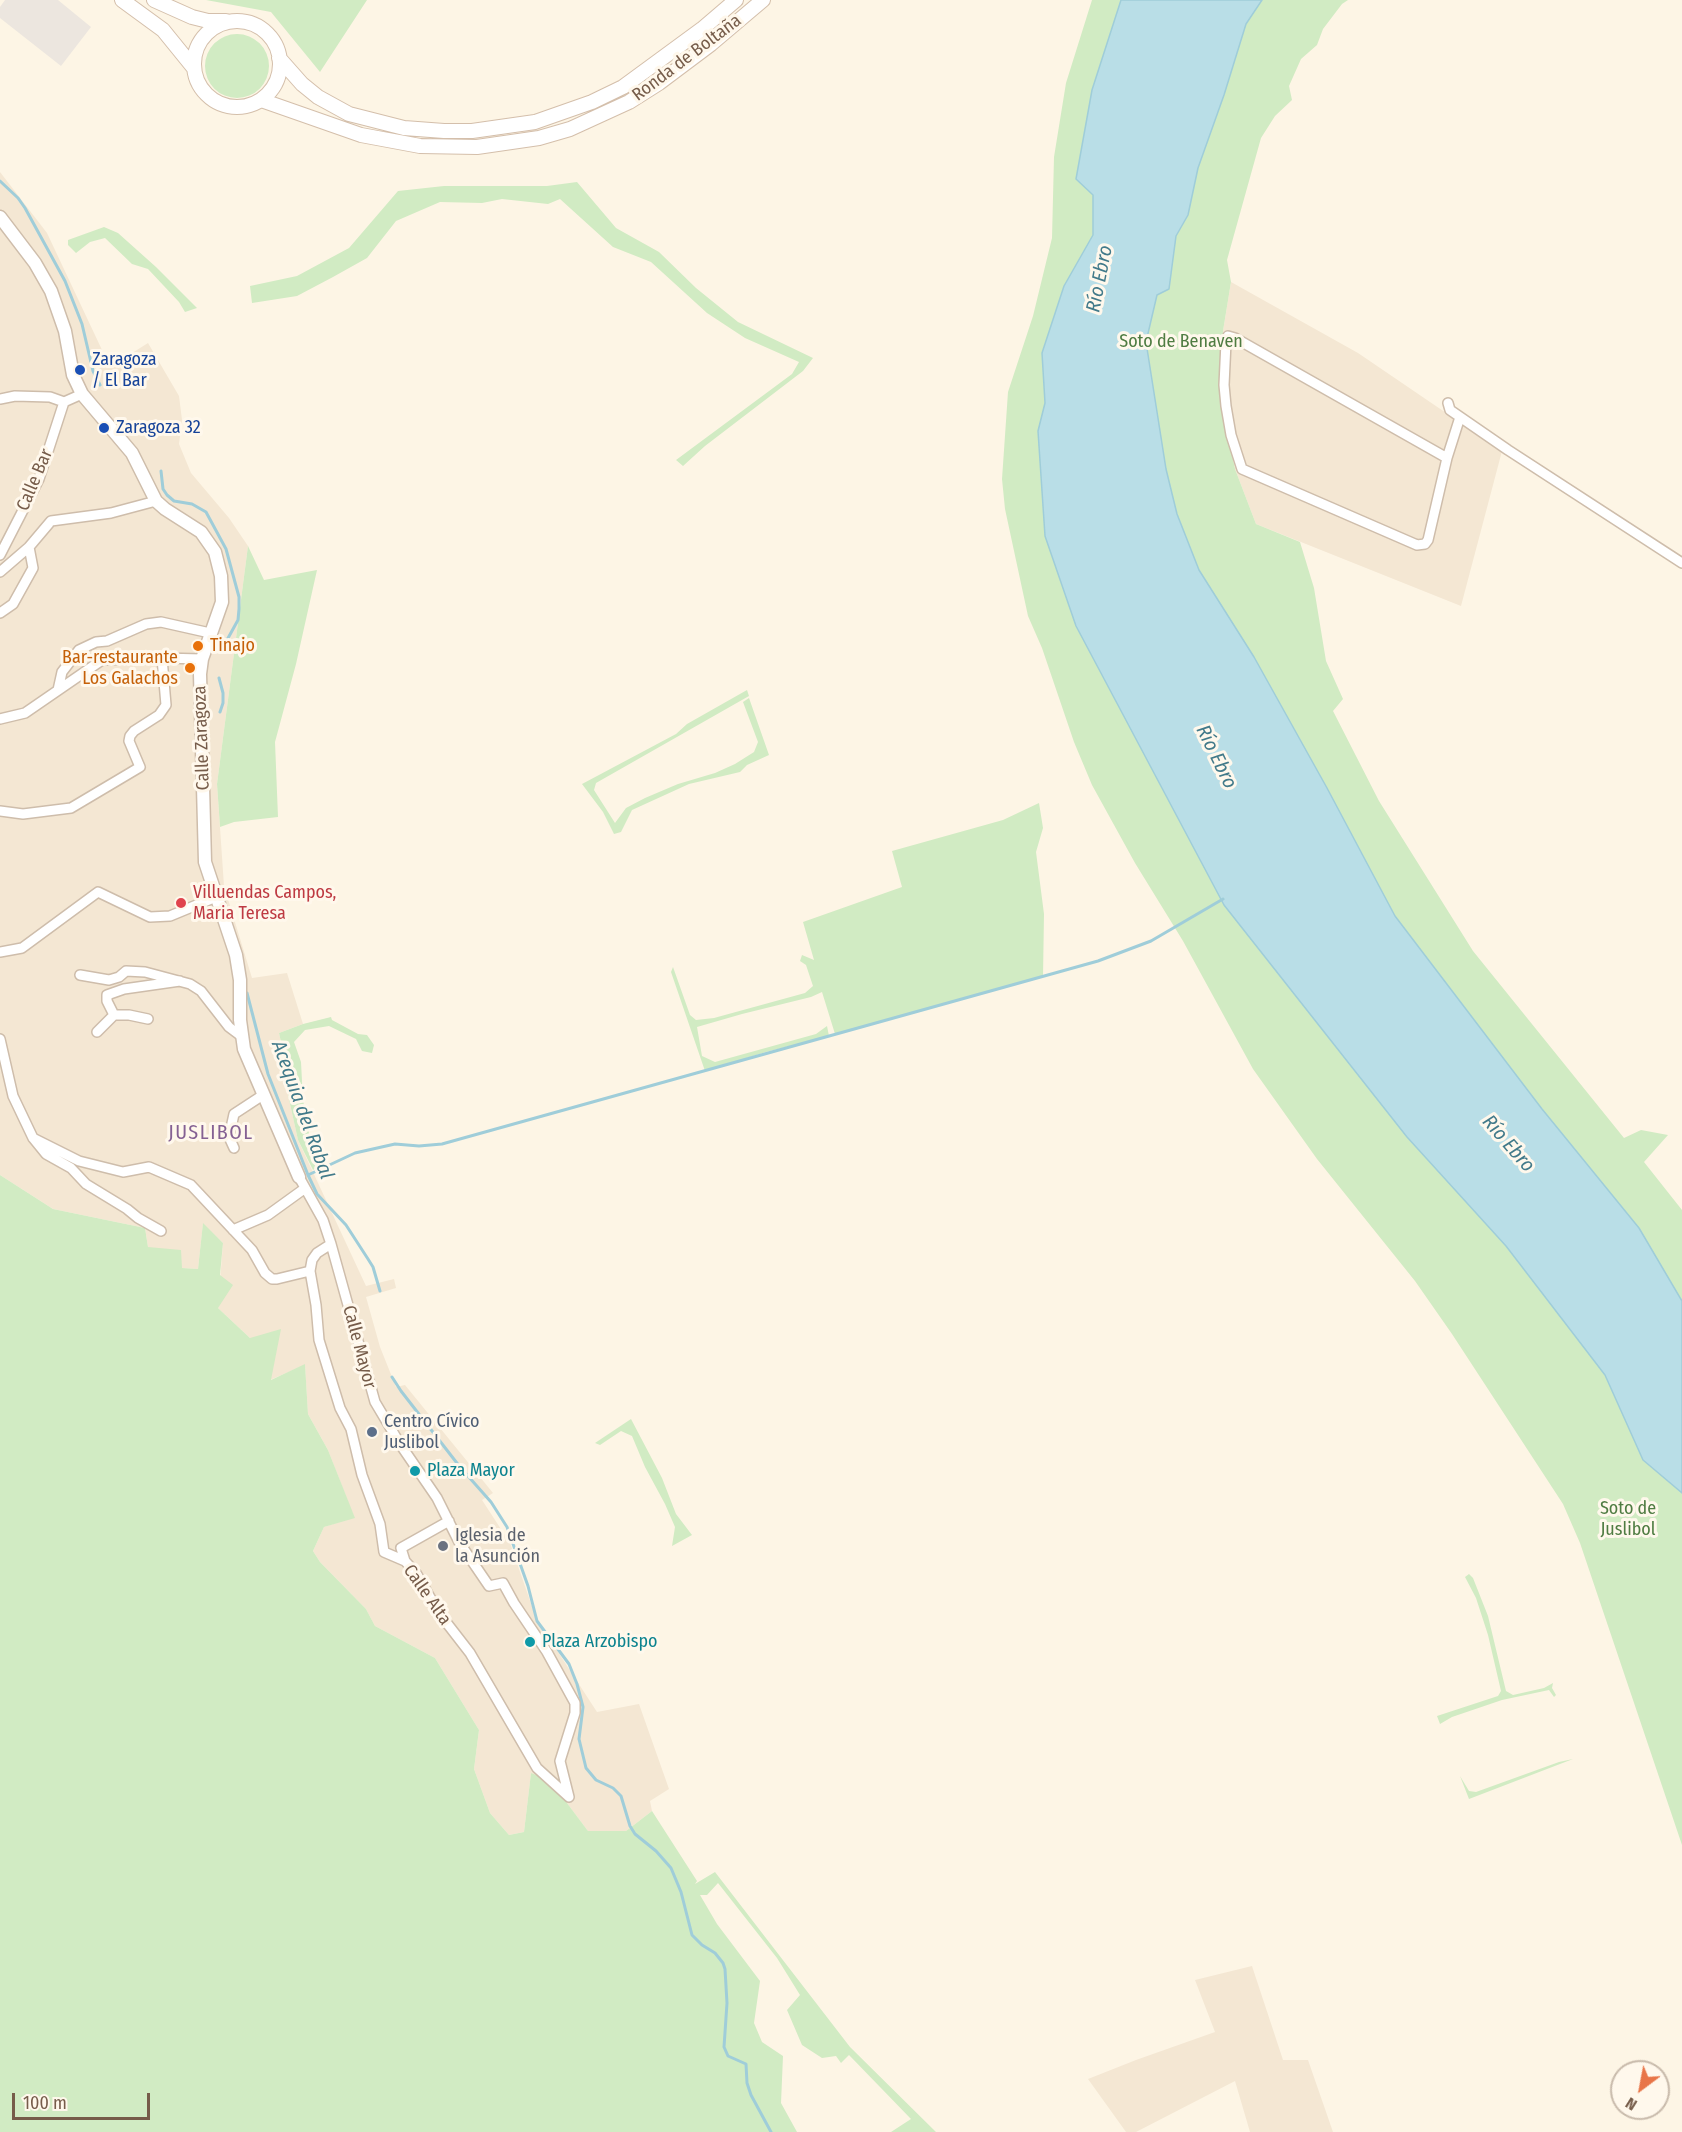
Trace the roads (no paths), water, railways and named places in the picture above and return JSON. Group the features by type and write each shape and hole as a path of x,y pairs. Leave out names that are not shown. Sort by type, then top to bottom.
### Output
{"main road":[{"path":"122,0 163,30 193,67 199,85 213,100 233,107 243,107 261,100 276,82 280,70 279,58"},
{"name":"Ronda de Boltaña","path":"154,0 192,17 208,21 244,22 257,26 268,34 279,58 302,84 318,97 348,114 404,128 472,131 535,122 592,102 623,87 688,39 735,0"},
{"name":"Ronda de Boltaña","path":"261,100 361,135 420,146 477,147 539,138 570,129 629,102 703,50 763,0"},
{"path":"193,67 194,54 199,42 208,32 231,21"}],"street":[{"name":"Calle Zaragoza","path":"0,217 35,262 51,291 65,331 73,375 82,394 132,453 156,501 201,532 215,552 223,592 220,611 210,633 200,674 205,862 236,955 240,980 241,1036 247,1059 302,1183"},
{"path":"1447,458 1228,336 1224,385 1226,406 1231,435 1242,470 1418,545 1425,544 1428,540 1447,458 1460,417"},
{"path":"0,399 15,396 50,397 64,402 82,394"},
{"name":"Calle Bar","path":"0,555 39,479 64,402"},
{"path":"1448,403 1450,410 1460,417 1682,563"},
{"path":"0,572 29,547 51,520 111,513 156,501"},
{"path":"0,613 14,604 30,575 33,568 29,547"},
{"path":"58,690 62,672 79,650 96,642 107,641 146,624 161,622 210,633"},
{"path":"0,720 25,713 102,660 162,657 202,659"},
{"path":"0,811 23,814 71,808 140,766 129,741 130,736 159,715 166,705 162,657"},
{"path":"0,952 22,948 98,892 150,917 170,916 216,897"},
{"path":"80,975 109,980 119,977 126,971 133,971 181,981 197,988 229,1027 241,1036"},
{"path":"114,1016 107,1001 107,995 124,989 181,981"},
{"path":"98,1032 114,1016 129,1015 148,1019"},
{"path":"0,1039 13,1096 33,1138 46,1154 71,1168 86,1184 161,1231"},
{"path":"234,1148 229,1137 234,1114 263,1095"},
{"path":"33,1138 79,1161 123,1172 149,1167 191,1185 252,1250 264,1273 272,1279 310,1271 312,1260 317,1253 331,1245"},
{"path":"233,1230 268,1215 302,1183"},
{"name":"Calle Mayor","path":"302,1183 322,1220 331,1245 375,1402 400,1444 432,1489 459,1542 489,1586 503,1583 547,1652"},
{"name":"Calle Alta","path":"310,1271 319,1340 340,1408 351,1429 362,1475 380,1524 384,1552 405,1562 416,1574 439,1613 470,1653 537,1768 569,1797 560,1761 575,1713 575,1703 547,1652"},
{"path":"405,1562 401,1548 449,1521"}],"water":[{"name":"Río Ebro","path":"1121,0 1262,0 1246,24 1198,168 1188,215 1176,236 1169,289 1157,295 1146,342 1166,469 1177,514 1199,570 1254,657 1395,916 1542,1109 1639,1228 1682,1301 1682,1493 1643,1460 1605,1375 1506,1246 1407,1137 1224,905 1076,626 1045,536 1038,431 1045,403 1042,353 1064,286 1093,235 1093,195 1076,179 1092,90"}],"waterway":[{"path":"0,181 25,208 65,281 82,324 93,371 100,385"},
{"path":"161,471 163,489 167,495 174,501 192,504 206,512 226,549 239,597 239,609 238,620 222,649"},
{"path":"219,678 223,693 220,712"},
{"path":"308,1175 355,1153 395,1144 419,1146 442,1144 1098,961 1151,941 1223,899"},
{"name":"Acequia del Rabal","path":"247,993 268,1074 308,1175 317,1194 346,1225 373,1267 380,1291"},
{"path":"392,1377 460,1467 491,1502 507,1527 528,1586 537,1621 569,1664 577,1684 583,1707 579,1739 586,1768 596,1780 613,1788 621,1796 630,1826 635,1834 656,1851 671,1868 681,1892 692,1935 715,1953 723,1963 727,2003 724,2047 728,2056 746,2064 747,2083 751,2095 771,2132"}],"place":[{"name":"Zaragoza / El Bar","path":"80,370"},
{"name":"Zaragoza 32","path":"104,428"},
{"name":"Tinajo","path":"198,646"},
{"name":"Bar-restaurante Los Galachos","path":"190,668"},
{"name":"Villuendas Campos, Maria Teresa","path":"181,903"},
{"name":"Centro Cívico Juslibol","path":"372,1432"},
{"name":"Plaza Mayor","path":"415,1471"},
{"name":"Iglesia de la Asunción","path":"443,1546"},
{"name":"Plaza Arzobispo","path":"530,1642"}],"district":[{"name":"JUSLIBOL","path":"211,1133"}],"park label":[{"name":"Soto de Benaven","path":"1181,342"},
{"name":"Soto de Juslibol","path":"1628,1519"}]}
